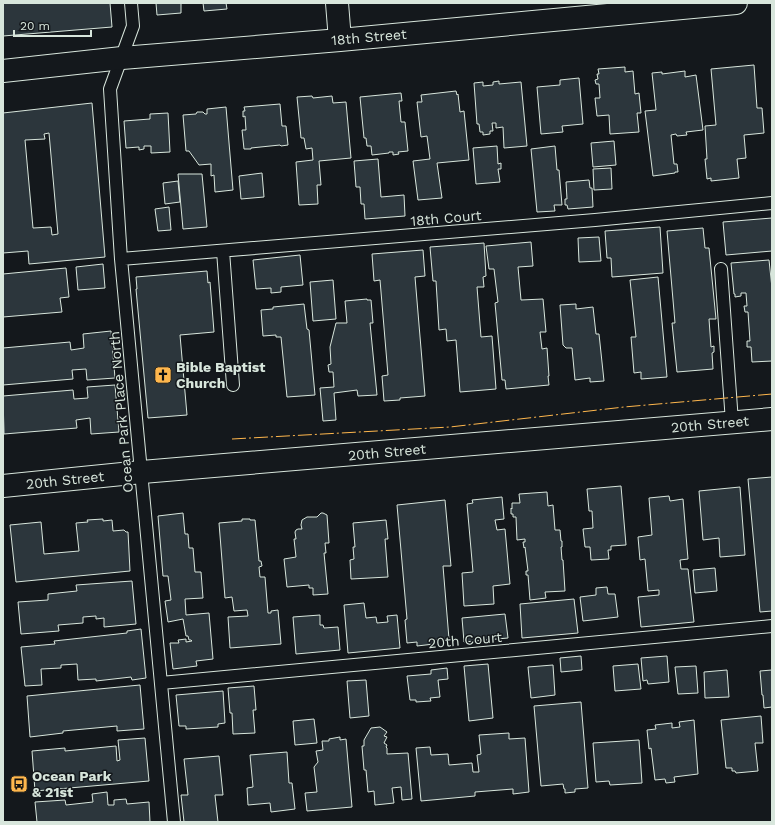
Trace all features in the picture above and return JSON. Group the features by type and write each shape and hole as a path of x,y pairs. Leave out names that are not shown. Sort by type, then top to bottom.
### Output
{"street":[{"path":"337,3 340,40"},
{"name":"18th Street","path":"3,71 122,58 340,40 736,3"},
{"name":"20th Street","path":"3,486 142,472 772,419"}],"lane":[{"name":"Ocean Park Place North","path":"131,3 133,26 110,89 121,259 174,822"},
{"name":"18th Court","path":"121,259 587,221 772,203"},
{"path":"223,251 233,384"},
{"path":"721,269 732,422"},
{"name":"20th Court","path":"161,683 772,626"}],"building":[{"path":"3,3 110,3 112,27 3,36"},
{"path":"156,3 181,3 181,13 157,15"},
{"path":"203,3 226,3 227,9 204,11"},
{"path":"754,65 757,108 762,108 764,133 744,135 746,158 737,159 739,178 711,181 711,178 707,179 705,159 707,159 705,126 716,125 711,69"},
{"path":"625,67 625,72 633,71 635,94 639,93 641,113 637,113 639,132 610,134 609,115 597,116 595,98 600,98 599,84 596,84 595,80 598,79 598,69"},
{"path":"685,71 685,77 696,75 703,130 686,132 687,135 671,135 674,164 677,164 678,172 653,176 645,111 656,110 652,73 662,72 662,74"},
{"path":"579,78 583,124 562,126 563,132 541,134 537,87 560,85 560,80"},
{"path":"499,81 499,84 521,82 527,146 504,148 503,127 496,128 496,123 492,123 493,131 490,131 490,134 483,135 483,132 480,132 479,124 477,124 474,83 483,82 483,86 493,85 493,82"},
{"path":"456,91 457,95 458,94 460,112 464,111 469,160 437,163 442,198 418,200 413,161 430,159 427,136 421,137 417,102 422,102 421,95"},
{"path":"401,93 402,101 399,101 401,122 405,122 408,151 398,152 399,154 393,155 393,152 389,152 372,155 371,146 367,146 366,138 364,138 360,97"},
{"path":"312,96 313,98 332,96 333,103 346,102 351,158 319,161 321,185 317,185 318,204 299,205 296,162 313,160 312,148 306,149 304,138 301,138 297,97"},
{"path":"92,103 105,257 29,264 28,251 3,253 3,113","holes":["49,133 58,234 52,235 51,227 33,228 25,140 45,139 44,134"]},
{"path":"280,104 282,126 286,126 288,145 244,149 242,130 246,130 245,116 243,117 243,111 245,111 244,107"},
{"path":"226,107 233,190 215,192 214,175 211,176 211,164 199,165 189,151 186,151 183,115 196,114 197,112 207,114 207,109"},
{"path":"168,113 170,152 151,153 151,146 144,146 144,149 139,150 139,147 126,148 124,121 150,119 150,114"},
{"path":"614,141 616,165 593,167 591,143"},
{"path":"497,146 498,164 501,163 501,169 498,169 500,182 476,184 473,148"},
{"path":"555,146 562,205 554,205 555,211 537,212 531,149"},
{"path":"378,159 381,197 404,195 405,216 365,219 364,204 361,204 360,187 356,187 354,161"},
{"path":"611,168 612,189 594,190 593,169"},
{"path":"262,173 264,197 241,199 239,176"},
{"path":"178,174 202,174 207,227 183,229"},
{"path":"589,180 590,188 592,188 593,207 568,209 567,205 565,205 565,199 567,199 566,182"},
{"path":"178,181 180,202 165,204 163,183"},
{"path":"169,207 171,230 158,231 155,209"},
{"path":"772,218 772,251 726,255 723,222"},
{"path":"660,227 663,273 612,277 611,258 607,258 605,231"},
{"path":"703,228 705,248 709,248 716,319 709,319 711,347 714,346 714,352 712,353 713,369 677,372 672,323 675,323 667,231"},
{"path":"599,237 601,261 579,262 578,238"},
{"path":"531,242 533,266 518,267 521,300 543,299 546,332 540,332 542,349 547,348 549,385 506,389 505,380 502,380 495,303 498,302 494,269 489,269 486,246"},
{"path":"484,243 486,276 483,277 484,287 477,287 481,337 492,336 496,389 460,392 456,340 447,341 446,329 439,330 436,281 433,281 430,247"},
{"path":"423,250 425,276 415,277 425,396 384,401 382,376 388,375 380,280 374,281 372,254"},
{"path":"300,255 303,285 281,287 281,292 271,293 271,288 256,289 253,260"},
{"path":"769,260 772,288 772,361 752,362 751,347 747,347 747,341 750,341 748,312 745,312 744,306 747,306 746,293 741,293 741,296 735,297 731,263"},
{"path":"103,264 105,288 78,290 76,267"},
{"path":"66,268 69,297 60,298 62,312 3,317 3,274"},
{"name":"Bible Baptist Church","path":"207,271 208,283 210,282 214,332 180,335 187,415 148,418 136,277"},
{"path":"658,277 667,377 641,379 641,372 634,373 631,337 636,337 630,280"},
{"path":"333,280 336,319 313,321 310,282"},
{"path":"371,300 373,323 370,323 377,395 358,396 357,390 334,393 336,420 323,421 320,388 334,387 333,372 329,372 328,365 331,364 330,347 336,323 347,323 345,301"},
{"path":"304,304 307,329 309,330 315,395 287,397 281,337 276,337 276,335 263,336 261,310 273,309 273,307"},
{"path":"576,304 576,309 593,307 596,334 599,334 604,381 590,382 590,378 575,380 572,348 566,348 563,345 560,305"},
{"path":"111,331 115,378 87,380 86,369 72,370 73,379 3,385 3,348 70,342 71,350 84,348 83,334"},
{"path":"115,385 119,432 91,434 90,418 76,420 77,428 4,434 3,396 73,390 74,399 88,398 87,387"},
{"path":"772,477 772,611 760,612 748,479"},
{"path":"621,486 626,545 611,546 611,550 608,550 609,559 591,560 590,547 585,547 583,529 593,528 592,511 589,511 587,489"},
{"path":"740,487 745,555 720,557 719,538 703,540 699,491"},
{"path":"547,492 548,506 553,505 555,530 560,530 562,541 561,547 565,591 545,592 546,598 530,600 528,575 526,575 526,571 528,571 523,542 525,542 525,539 517,540 516,517 513,517 513,514 511,514 511,508 512,509 512,503 520,503 519,494"},
{"path":"669,496 670,501 683,499 688,559 680,560 681,569 688,569 694,622 641,627 638,597 659,595 659,590 648,591 645,559 640,560 638,537 652,535 649,498"},
{"path":"502,497 504,519 495,520 497,530 505,529 510,584 493,586 494,604 464,606 462,573 473,572 467,504 473,503 472,500"},
{"path":"445,500 451,566 443,566 449,639 433,640 434,644 417,646 417,642 407,643 405,620 407,619 397,505"},
{"path":"183,513 185,534 188,534 189,548 193,548 195,572 201,572 203,598 185,599 186,615 209,613 213,659 196,661 197,666 173,669 170,643 179,643 178,640 186,639 186,642 192,641 189,640 188,636 186,636 183,619 168,622 165,601 171,600 168,576 163,576 158,516"},
{"path":"321,513 327,515 329,543 325,543 326,553 324,553 328,594 313,595 313,588 309,588 309,585 287,587 284,559 296,557 294,539 296,539 295,532 298,529 302,529 302,520 307,517 317,517"},
{"path":"103,519 103,521 112,520 113,531 124,530 128,532 130,571 16,582 10,525 41,522 44,554 79,551 76,523 88,522 87,520"},
{"path":"242,519 255,520 259,561 261,561 262,566 259,567 260,577 265,577 268,613 278,610 281,644 230,648 228,617 248,616 247,610 234,611 232,597 225,598 219,523 242,521"},
{"path":"386,520 388,539 385,539 388,577 351,579 350,560 354,559 353,547 355,547 353,523"},
{"path":"715,568 717,591 695,593 693,570"},
{"path":"132,581 136,624 104,627 104,618 96,619 96,616 83,617 83,623 58,625 59,631 21,634 18,602 48,600 48,594 77,591 76,585"},
{"path":"607,587 608,594 615,594 618,617 583,621 580,597 596,595 596,588"},
{"path":"574,599 578,633 522,638 520,604"},
{"path":"364,603 366,618 376,617 377,623 388,622 387,616 397,615 400,648 348,653 344,605"},
{"path":"505,614 508,638 464,642 462,618"},
{"path":"320,615 320,625 323,625 324,628 338,627 340,650 296,654 293,617"},
{"path":"141,629 146,678 132,680 131,677 96,681 96,679 78,680 77,664 61,665 61,668 41,669 42,685 25,686 21,647 55,644 54,641 127,633 127,631"},
{"path":"581,656 582,670 561,672 560,658"},
{"path":"667,656 669,682 648,684 647,680 643,681 641,658"},
{"path":"488,664 493,718 469,721 464,666"},
{"path":"638,664 641,689 615,691 613,666"},
{"path":"553,665 555,695 531,698 528,667"},
{"path":"696,666 698,693 678,694 675,667"},
{"path":"447,668 448,679 438,680 440,697 430,698 431,701 416,702 416,700 410,700 407,676 431,674 431,670"},
{"path":"727,670 729,697 705,698 704,672"},
{"path":"772,670 772,707 764,708 760,671"},
{"path":"366,680 369,716 350,718 347,681"},
{"path":"140,685 144,729 117,731 117,726 63,731 63,733 30,737 27,696"},
{"path":"254,686 256,710 253,710 255,733 233,734 232,713 230,713 228,688"},
{"path":"223,691 225,723 218,724 218,727 186,729 186,726 179,726 176,695"},
{"path":"581,702 588,788 575,789 575,792 565,793 563,784 541,786 534,706"},
{"path":"761,716 763,743 755,743 758,771 736,773 735,771 732,771 732,768 726,768 721,720"},
{"path":"314,719 317,743 295,745 293,721"},
{"path":"694,720 698,774 674,777 675,782 666,783 665,779 655,780 647,730 656,729 655,725 672,723 672,728 680,727 679,722"},
{"path":"380,727 387,732 384,736 387,737 384,743 387,745 387,754 408,753 412,799 402,800 401,787 392,788 394,803 375,805 374,791 368,792 362,746 364,746 364,740 371,728"},
{"path":"509,733 509,739 525,738 529,792 513,794 513,789 475,792 475,796 421,801 416,748 430,747 431,755 448,754 449,765 472,763 473,772 479,772 477,755 481,754 479,735"},
{"path":"340,737 340,740 346,739 352,807 307,811 305,793 317,792 314,767 318,762 316,751 323,750 322,741 329,741 329,739"},
{"path":"145,738 149,781 35,791 32,751 65,748 65,751 116,746 117,761 120,760 118,740"},
{"path":"639,740 642,783 610,785 609,781 596,782 593,743"},
{"path":"287,752 289,783 292,783 295,809 271,812 270,803 248,805 247,788 253,787 250,755"},
{"path":"219,756 223,795 215,795 218,822 184,822 181,795 188,795 184,759"},
{"path":"107,792 108,805 114,805 114,800 126,799 127,804 149,802 150,822 37,822 35,802 65,800 66,805 93,802 92,794"}],"power":[{"path":"232,439 450,427 624,407 772,394"}],"place":[{"name":"Bible Baptist Church","path":"163,375"},
{"name":"Ocean Park & 21st","path":"19,784"}]}
